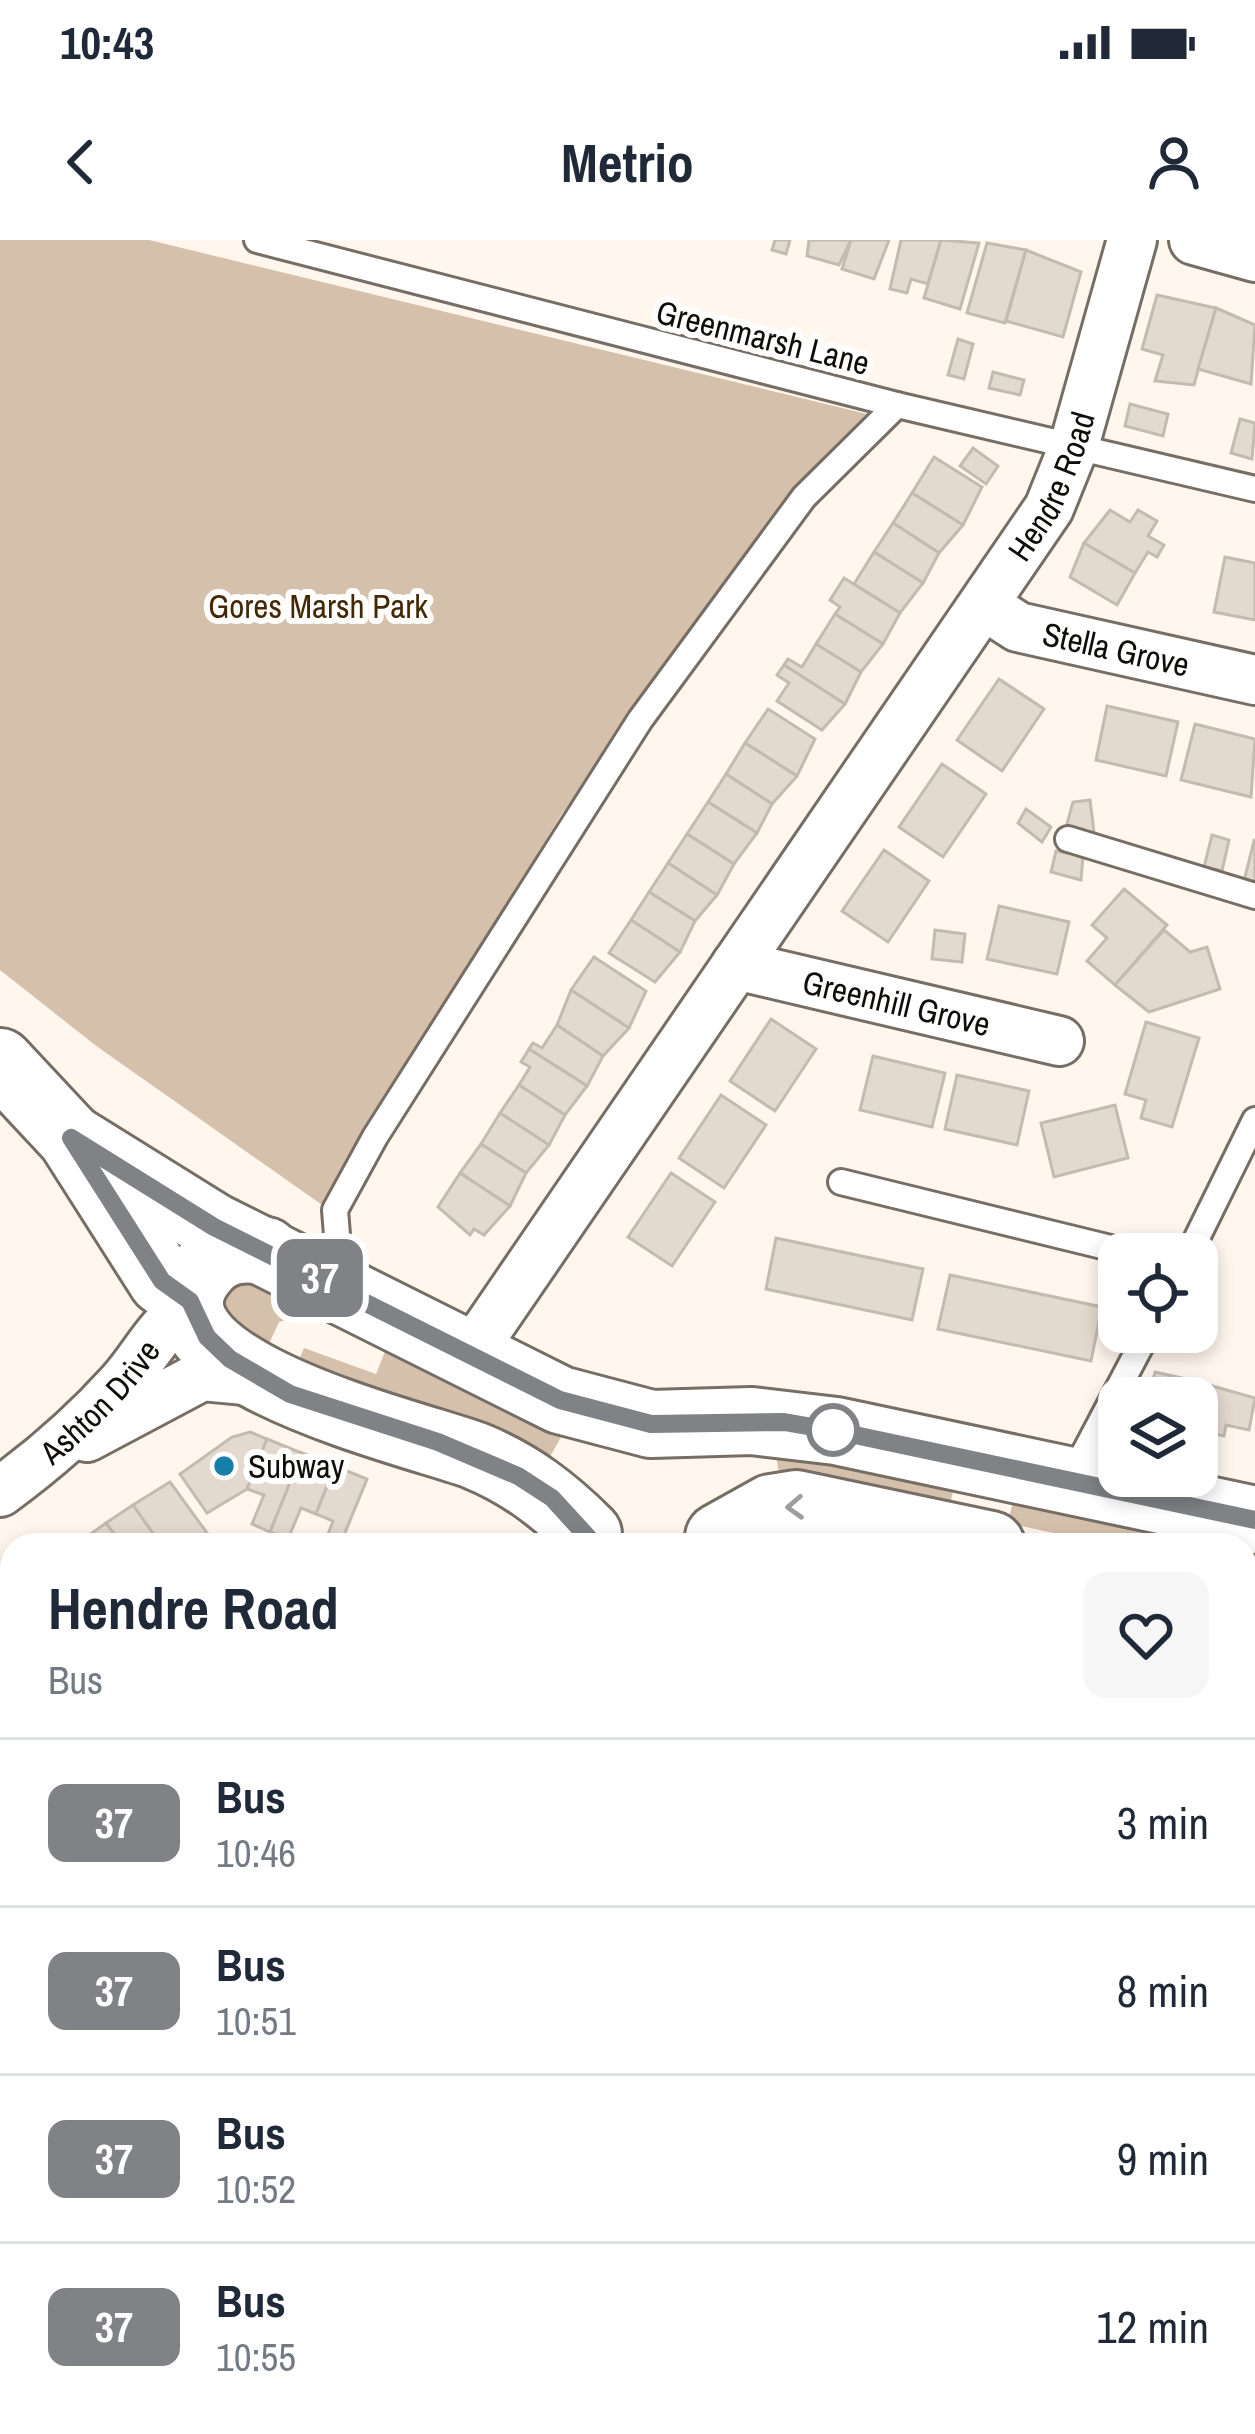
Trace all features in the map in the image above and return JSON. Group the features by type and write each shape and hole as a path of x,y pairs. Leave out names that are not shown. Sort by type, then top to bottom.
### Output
{"highway":[{"path":"0,1063 71,1138 162,1281 191,1304 207,1337 264,1382 478,1457 552,1498 585,1533"},
{"path":"71,1138 197,1218 468,1358 560,1400 660,1424 707,1444 724,1471 729,1506 719,1533"},
{"path":"191,1304 207,1266 224,1253 295,1265"},
{"path":"590,1533 579,1490 585,1468 609,1438 660,1424 784,1422 1255,1520"},
{"path":"730,1533 772,1508 796,1504 857,1530"}],"street":[{"name":"Hendre Road","path":"468,1358 1049,508 1074,446 1132,240"},
{"path":"1194,240 1255,257"},
{"name":"Stella Grove","path":"984,604 1018,627 1255,680"},
{"name":"Greenhill Grove","path":"736,965 1059,1041"},
{"name":"Ashton Drive","path":"0,1492 51,1455 122,1383 164,1322 191,1304"},
{"path":"51,1455 202,1376 264,1382"}],"lane":[{"name":"Greenmarsh Lane","path":"257,240 897,405 1255,489"},
{"path":"295,1265 337,1234 335,1210 375,1137 640,720 804,497 897,405"},
{"path":"1069,838 1255,896"},
{"path":"1199,1233 1255,1120"},
{"path":"841,1182 1098,1245"},
{"path":"1069,1482 1137,1353"}],"green space":[{"name":"Gores Marsh Park","path":"0,240 149,240 871,415 778,520 561,815 325,1207 95,1045 0,970"},
{"path":"241,1278 359,1325 351,1334 310,1313 279,1322 265,1352 222,1307 228,1283"},
{"path":"390,1339 565,1430 547,1462 293,1374 304,1348 376,1374"},
{"path":"775,1450 957,1473 950,1505 871,1485 780,1478"},
{"path":"1017,1484 1237,1533 1053,1533 1008,1523"}],"building":[{"path":"775,240 790,240 786,254 772,250"},
{"path":"809,240 851,240 839,265 807,256"},
{"path":"851,240 889,240 874,279 842,269"},
{"path":"901,240 941,240 928,284 911,279 907,293 890,289"},
{"path":"941,240 979,243 960,309 924,298"},
{"path":"987,243 1026,250 1005,323 967,313"},
{"path":"1026,250 1081,272 1063,337 1006,321"},
{"path":"1157,295 1216,308 1194,385 1155,381 1163,355 1142,349"},
{"path":"1216,308 1255,325 1251,384 1198,369"},
{"path":"958,339 973,344 964,379 948,375"},
{"path":"993,372 1024,380 1020,395 989,388"},
{"path":"1130,404 1168,414 1163,436 1125,426"},
{"path":"1240,419 1255,423 1252,459 1231,453"},
{"path":"973,448 998,466 986,484 960,466"},
{"path":"934,457 982,487 963,525 912,493"},
{"path":"912,493 963,525 939,553 893,523"},
{"path":"1110,510 1130,522 1138,510 1157,521 1148,536 1164,545 1157,557 1148,552 1135,573 1084,543"},
{"path":"893,523 939,553 923,583 874,552"},
{"path":"1084,543 1135,573 1117,605 1070,577"},
{"path":"874,552 923,583 900,613 854,584"},
{"path":"1225,557 1255,563 1255,620 1214,612"},
{"path":"844,578 900,613 883,644 835,614 840,607 830,600"},
{"path":"835,614 883,644 861,672 816,644"},
{"path":"816,644 861,672 845,704 784,665 788,659 802,667"},
{"path":"784,665 845,704 822,730 777,701 789,683 777,675"},
{"path":"999,679 1044,709 1002,771 957,740"},
{"path":"1107,706 1178,722 1166,776 1096,760"},
{"path":"768,709 815,739 797,776 745,743"},
{"path":"1195,724 1255,739 1251,797 1181,780"},
{"path":"745,743 797,776 772,804 726,774"},
{"path":"942,764 986,794 943,857 899,827"},
{"path":"726,774 772,804 757,833 708,802"},
{"path":"1090,800 1094,832 1065,831 1073,802"},
{"path":"708,802 757,833 734,864 687,834"},
{"path":"1026,809 1051,827 1042,842 1018,823"},
{"path":"687,834 734,864 717,895 668,863"},
{"path":"1212,835 1229,840 1222,871 1204,867"},
{"path":"1255,842 1255,884 1244,881"},
{"path":"884,850 929,881 888,942 842,911"},
{"path":"1056,851 1083,856 1081,880 1051,872"},
{"path":"668,863 717,895 695,921 649,892"},
{"path":"1124,889 1167,925 1115,985 1087,961 1107,938 1092,925"},
{"path":"649,892 695,921 680,952 631,920"},
{"path":"999,906 1069,922 1057,974 987,959"},
{"path":"631,920 680,952 655,982 609,953"},
{"path":"935,930 965,934 962,962 932,959"},
{"path":"1164,930 1190,952 1207,947 1220,989 1149,1012 1115,985"},
{"path":"594,957 646,991 629,1028 571,990"},
{"path":"571,990 629,1028 603,1056 557,1025"},
{"path":"771,1019 816,1049 775,1111 730,1081"},
{"path":"1146,1022 1199,1038 1172,1127 1141,1118 1146,1100 1125,1094"},
{"path":"557,1025 603,1056 587,1086 529,1049 533,1043 542,1048"},
{"path":"529,1049 587,1086 565,1115 519,1085 530,1067 521,1062"},
{"path":"873,1056 945,1073 932,1127 860,1110"},
{"path":"957,1075 1029,1091 1017,1145 945,1129"},
{"path":"519,1085 565,1115 549,1145 500,1113"},
{"path":"721,1095 766,1125 724,1188 679,1158"},
{"path":"1115,1105 1128,1158 1054,1177 1041,1123"},
{"path":"500,1113 549,1145 526,1173 481,1144"},
{"path":"481,1144 526,1173 510,1206 460,1173"},
{"path":"460,1173 510,1206 484,1235 474,1229 470,1235 438,1207"},
{"path":"671,1173 715,1202 672,1266 628,1237"},
{"path":"776,1238 923,1269 912,1320 766,1289"},
{"path":"950,1275 1098,1306 1091,1361 938,1329"},
{"path":"1218,1388 1255,1398 1249,1430 1226,1425 1224,1436 1218,1435"},
{"name":"Subway","path":"250,1432 267,1439 247,1489 207,1513 180,1474 232,1437"},
{"path":"267,1439 302,1453 270,1532 252,1524 264,1495 247,1489"},
{"path":"302,1453 335,1466 316,1514 301,1508 291,1533 270,1532"},
{"path":"335,1466 367,1479 345,1533 328,1533 333,1521 316,1514"},
{"path":"170,1482 207,1533 153,1533 133,1505"},
{"path":"133,1505 153,1533 113,1533 106,1523"},
{"path":"106,1523 113,1533 92,1533"}],"bus line":[{"name":"37","path":"587,1533 552,1498 518,1476 438,1442 290,1394 230,1359 196,1322 190,1301 162,1281 71,1138 214,1227 292,1263 520,1385 560,1400 651,1424 784,1422 1255,1520"}],"place":[{"name":"Subway","path":"224,1466"}]}
